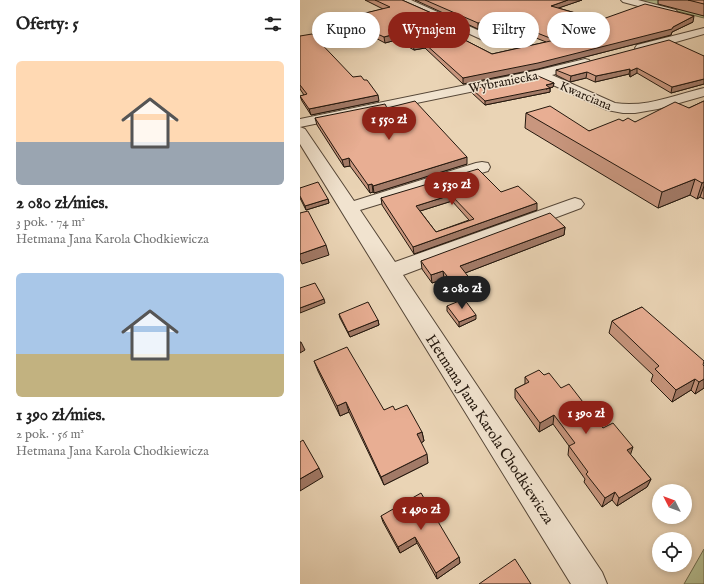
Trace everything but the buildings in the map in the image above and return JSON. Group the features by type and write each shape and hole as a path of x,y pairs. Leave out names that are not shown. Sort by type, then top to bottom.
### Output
{"street":[{"path":"403,0 478,34"},
{"path":"626,0 683,15"},
{"path":"628,52 704,31"},
{"name":"Wybraniecka","path":"300,123 539,74 597,60"},
{"name":"Kwarciana","path":"539,74 612,107 624,109 650,107 704,92"},
{"name":"Hetmana Jana Karola Chodkiewicza","path":"304,145 349,208 590,584"},
{"path":"349,208 482,167"},
{"path":"389,272 575,204"}],"green space":[{"path":"634,0 678,0 704,6 704,18"},
{"path":"704,549 704,584 684,584"}]}
